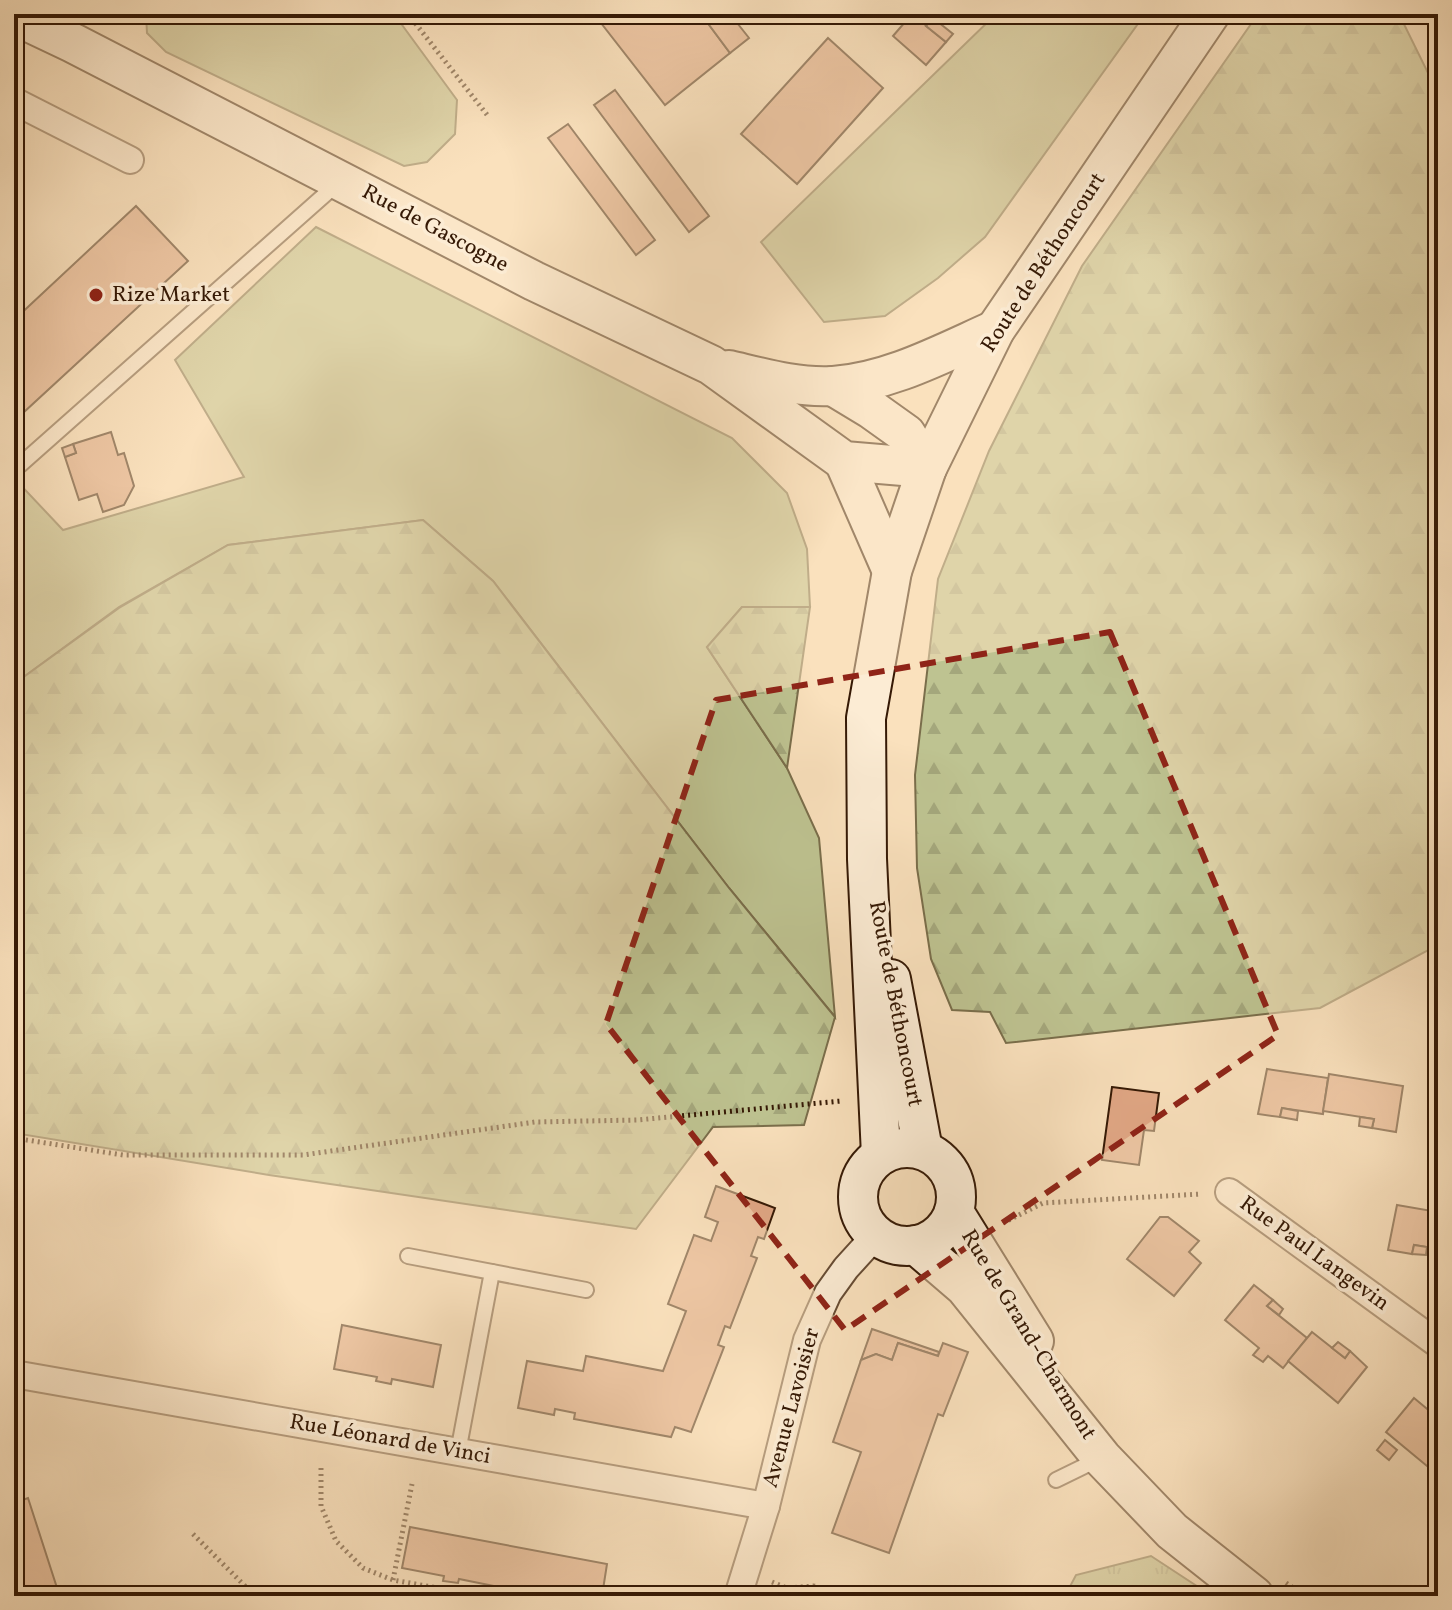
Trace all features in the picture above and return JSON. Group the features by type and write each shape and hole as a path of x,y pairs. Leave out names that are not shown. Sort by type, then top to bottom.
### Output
{"street":[{"name":"Route de Béthoncourt","path":"881,1155 867,859 866,718 892,571 927,468 995,330 1210,14"},
{"name":"Rue de Gascogne","path":"14,15 80,28 341,180 534,281 711,365 844,461"},
{"path":"14,101 130,160"},
{"path":"711,365 787,384 833,386 893,374 995,330"},
{"path":"833,386 906,434 927,468"},
{"path":"892,571 844,461 927,468"},
{"name":"Route de Béthoncourt","path":"867,859 923,1150"},
{"path":"909,1147 923,1150 937,1157 954,1182 954,1212 940,1234 916,1245 888,1242 865,1223 859,1209 861,1178 869,1165 894,1149 909,1147"},
{"name":"Rue Paul Langevin","path":"1229,1192 1438,1344"},
{"name":"Rue de Grand-Charmont","path":"954,1212 1102,1458"},
{"name":"Avenue Lavoisier","path":"738,1596 766,1506 807,1340 828,1293 876,1235"},
{"name":"Rue de Grand-Charmont","path":"916,1245 965,1287 1102,1458 1172,1531 1254,1596"},
{"name":"Rue Léonard de Vinci","path":"14,1374 766,1506"}],"lane":[{"path":"1435,14 1438,19"},
{"path":"20,465 341,180"},
{"path":"408,1256 586,1290"},
{"path":"458,1452 492,1272"},
{"path":"1056,1480 1102,1458"}],"path":[{"path":"408,14 488,116"},
{"path":"14,1138 123,1155 303,1155 535,1122 637,1120 841,1101"},
{"path":"1003,1223 1043,1203 1229,1192"},
{"path":"321,1468 321,1506 336,1541 363,1568 393,1580 446,1593 482,1596"},
{"path":"393,1580 412,1484"},
{"path":"193,1534 255,1596"},
{"path":"770,1582 787,1588 814,1586 844,1596"}],"highlighted area":[{"path":"1110,632 1278,1035 845,1330 606,1024 716,700"}],"green space":[{"path":"146,14 394,14 457,100 455,134 427,162 404,166 166,52 147,33"},
{"path":"996,14 1145,14 985,237 938,278 885,316 824,322 761,242"},
{"path":"1258,14 1399,14 1429,75 1438,86 1438,945 1320,1008 1006,1043 990,1012 952,1010 931,959 917,868 915,775 938,579 989,451 1082,266"},
{"path":"316,227 732,438 787,493 807,549 810,607 742,607 707,647 787,768 819,838 835,1017 729,888 493,581 423,520 228,545 119,607 14,684 14,478 63,530 244,477 175,360"},
{"path":"423,520 493,581 729,888 835,1017 804,1125 713,1127 636,1229 269,1175 14,1133 14,684 119,608 228,545"},
{"path":"742,607 810,607 787,768 707,647"},
{"path":"1151,1556 1212,1596 1065,1596 1076,1575"}],"building":[{"path":"594,14 701,14 730,53 665,105"},
{"path":"701,14 730,14 749,38 730,53"},
{"path":"912,14 946,42 926,65 893,36"},
{"path":"933,18 953,34 946,42 926,26"},
{"path":"828,38 883,88 797,184 741,134"},
{"path":"615,90 709,216 689,232 594,105"},
{"path":"568,124 655,240 636,255 548,138"},
{"path":"136,206 188,261 24,412 14,402 14,320"},
{"path":"111,432 118,455 124,453 134,486 124,505 103,512 97,494 79,500 65,457 76,453 73,444"},
{"path":"73,444 76,453 65,457 62,448"},
{"path":"1267,1069 1328,1078 1323,1114 1282,1108 1280,1117 1258,1114"},
{"path":"1329,1074 1403,1086 1396,1132 1372,1128 1374,1119 1323,1111"},
{"path":"1112,1087 1159,1093 1154,1131 1144,1130 1139,1165 1102,1160"},
{"path":"1282,1108 1298,1111 1297,1120 1280,1117"},
{"path":"1360,1117 1374,1119 1372,1128 1359,1126"},
{"path":"716,1186 775,1208 764,1239 758,1237 751,1256 757,1258 730,1328 725,1326 718,1345 724,1347 691,1432 675,1427 671,1437 574,1419 575,1413 555,1409 554,1415 518,1408 527,1361 583,1371 586,1356 663,1371 686,1311 668,1304 694,1235 711,1241 718,1222 705,1217"},
{"path":"1397,1205 1438,1212 1438,1249 1414,1245 1412,1254 1388,1250"},
{"path":"1160,1217 1168,1217 1199,1241 1189,1252 1201,1263 1174,1296 1127,1259"},
{"path":"1414,1245 1427,1247 1426,1255 1412,1254"},
{"path":"1254,1285 1273,1300 1267,1306 1307,1338 1283,1368 1268,1356 1263,1362 1253,1355 1259,1348 1225,1320"},
{"path":"1273,1300 1283,1309 1279,1315 1267,1306"},
{"path":"342,1325 441,1345 433,1387 392,1379 391,1384 376,1381 377,1377 334,1369"},
{"path":"872,1329 939,1352 938,1356 898,1343 892,1360 876,1354 861,1360"},
{"path":"1312,1332 1345,1358 1350,1351 1367,1367 1338,1403 1288,1361"},
{"path":"1338,1342 1350,1351 1345,1358 1332,1348"},
{"path":"898,1343 938,1356 943,1343 968,1352 943,1416 938,1414 889,1553 832,1533 861,1452 833,1442 861,1360 876,1354 892,1360"},
{"path":"1414,1398 1438,1418 1438,1466 1433,1471 1386,1432"},
{"path":"1385,1440 1397,1450 1389,1460 1377,1450"},
{"path":"28,1498 58,1591 44,1596 14,1596 14,1503"},
{"path":"410,1527 607,1564 602,1596 543,1596 459,1579 458,1583 443,1581 444,1576 402,1568"}],"place":[{"name":"Rize Market","path":"96,295"}]}
